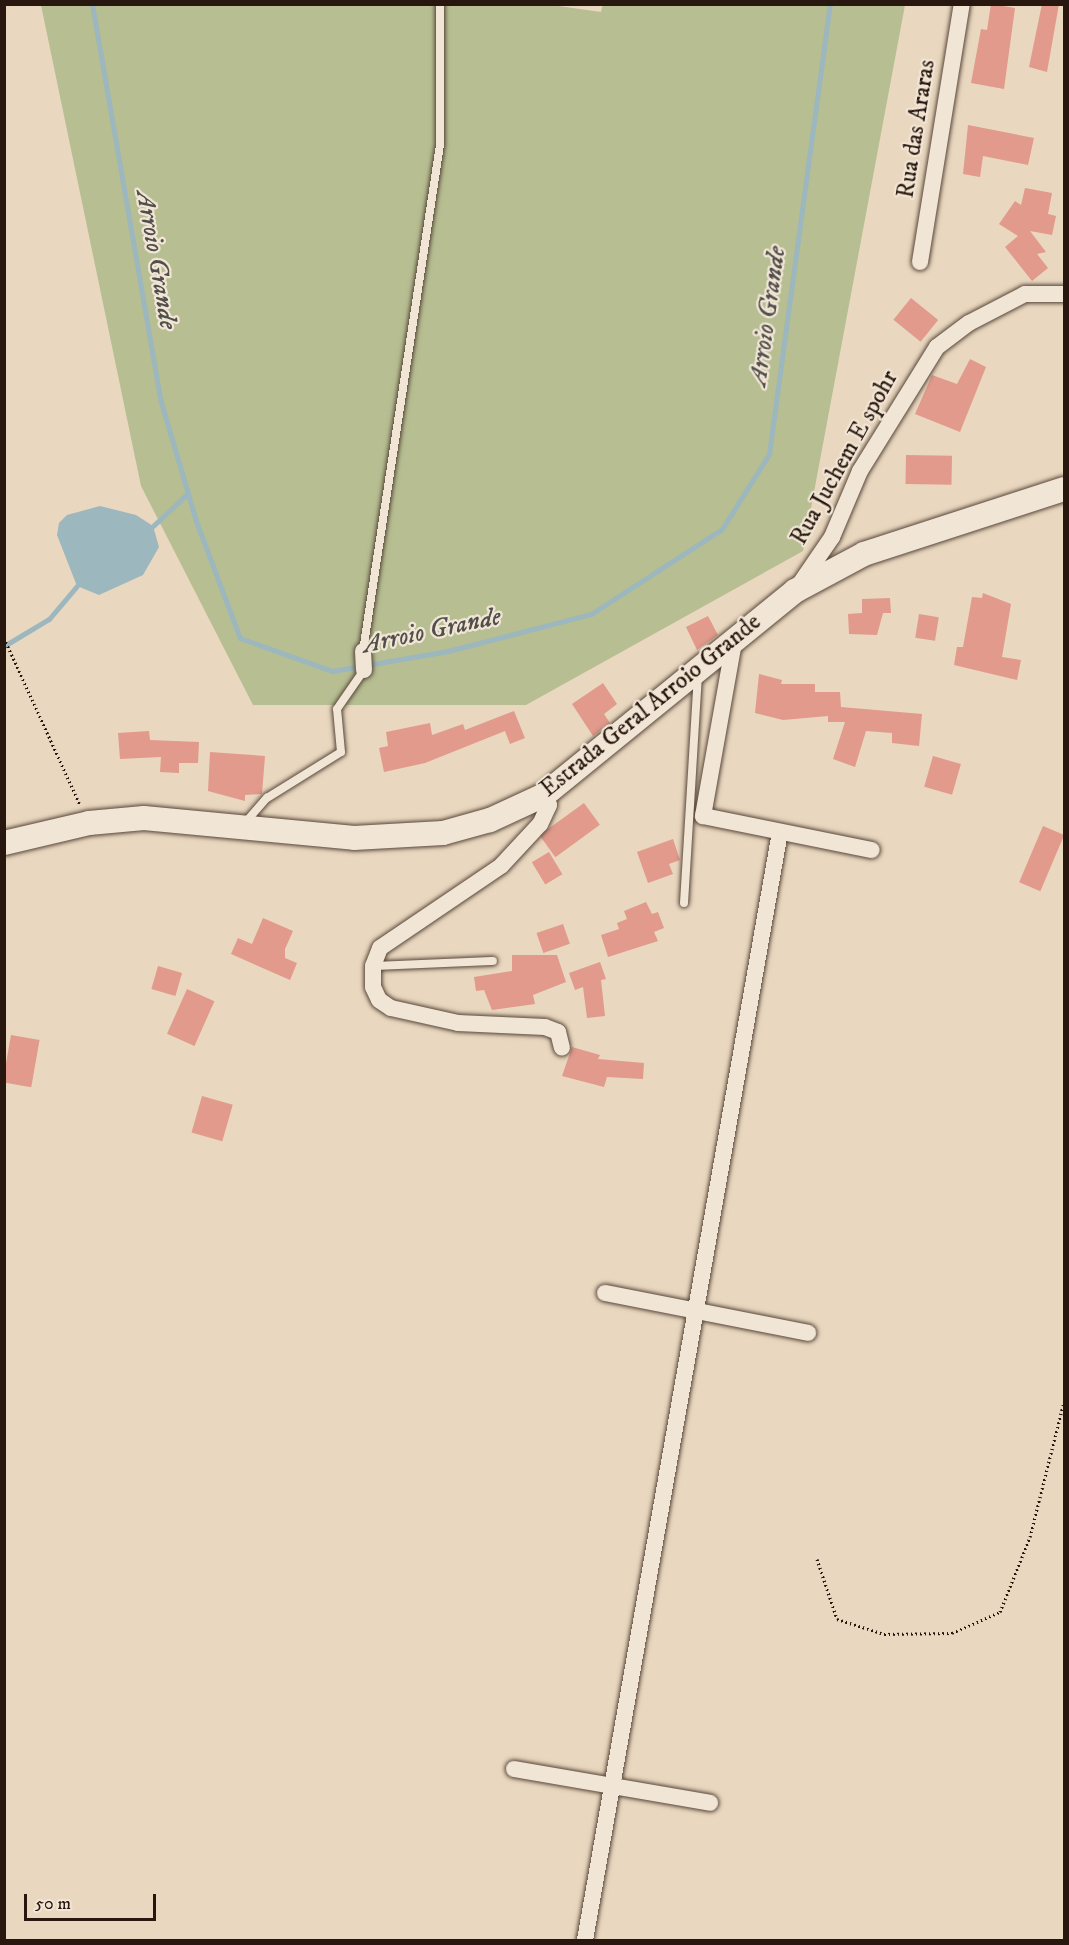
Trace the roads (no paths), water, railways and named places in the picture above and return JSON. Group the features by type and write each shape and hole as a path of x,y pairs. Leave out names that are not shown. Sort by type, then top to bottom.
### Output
{"main road":[{"name":"Estrada Geral Arroio Grande","path":"4,843 89,823 144,818 354,838 442,833 490,820 544,795 795,591 864,554 1065,489"}],"street":[{"name":"Rua das Araras","path":"920,262 963,4"},
{"name":"Rua Juchem E spohr","path":"795,591 832,537 860,471 937,347 969,323 1025,294 1065,294"},
{"path":"734,642 703,816 872,850"},
{"path":"363,651 364,670"},
{"path":"544,795 549,805 528,841 501,866 380,948 373,966 373,987 379,1000 391,1008 458,1023 545,1027 558,1032 562,1048"},
{"path":"585,1941 780,831"},
{"path":"605,1293 808,1333"},
{"path":"514,1769 613,1784 710,1803"}],"lane":[{"path":"363,651 440,145 440,4"},
{"path":"241,827 267,798 341,752 337,709 364,670"},
{"path":"684,903 699,671"},
{"path":"373,966 493,961"}],"water":[{"path":"100,506 136,515 153,526 159,547 143,575 99,595 77,586 57,535 59,523 67,515"}],"waterway":[{"name":"Arroio Grande","path":"92,4 161,402 196,521 240,638 332,671 448,651 591,614 722,529 769,454 830,4"},
{"path":"153,526 188,493"},
{"path":"4,646 49,619 77,586"}]}
